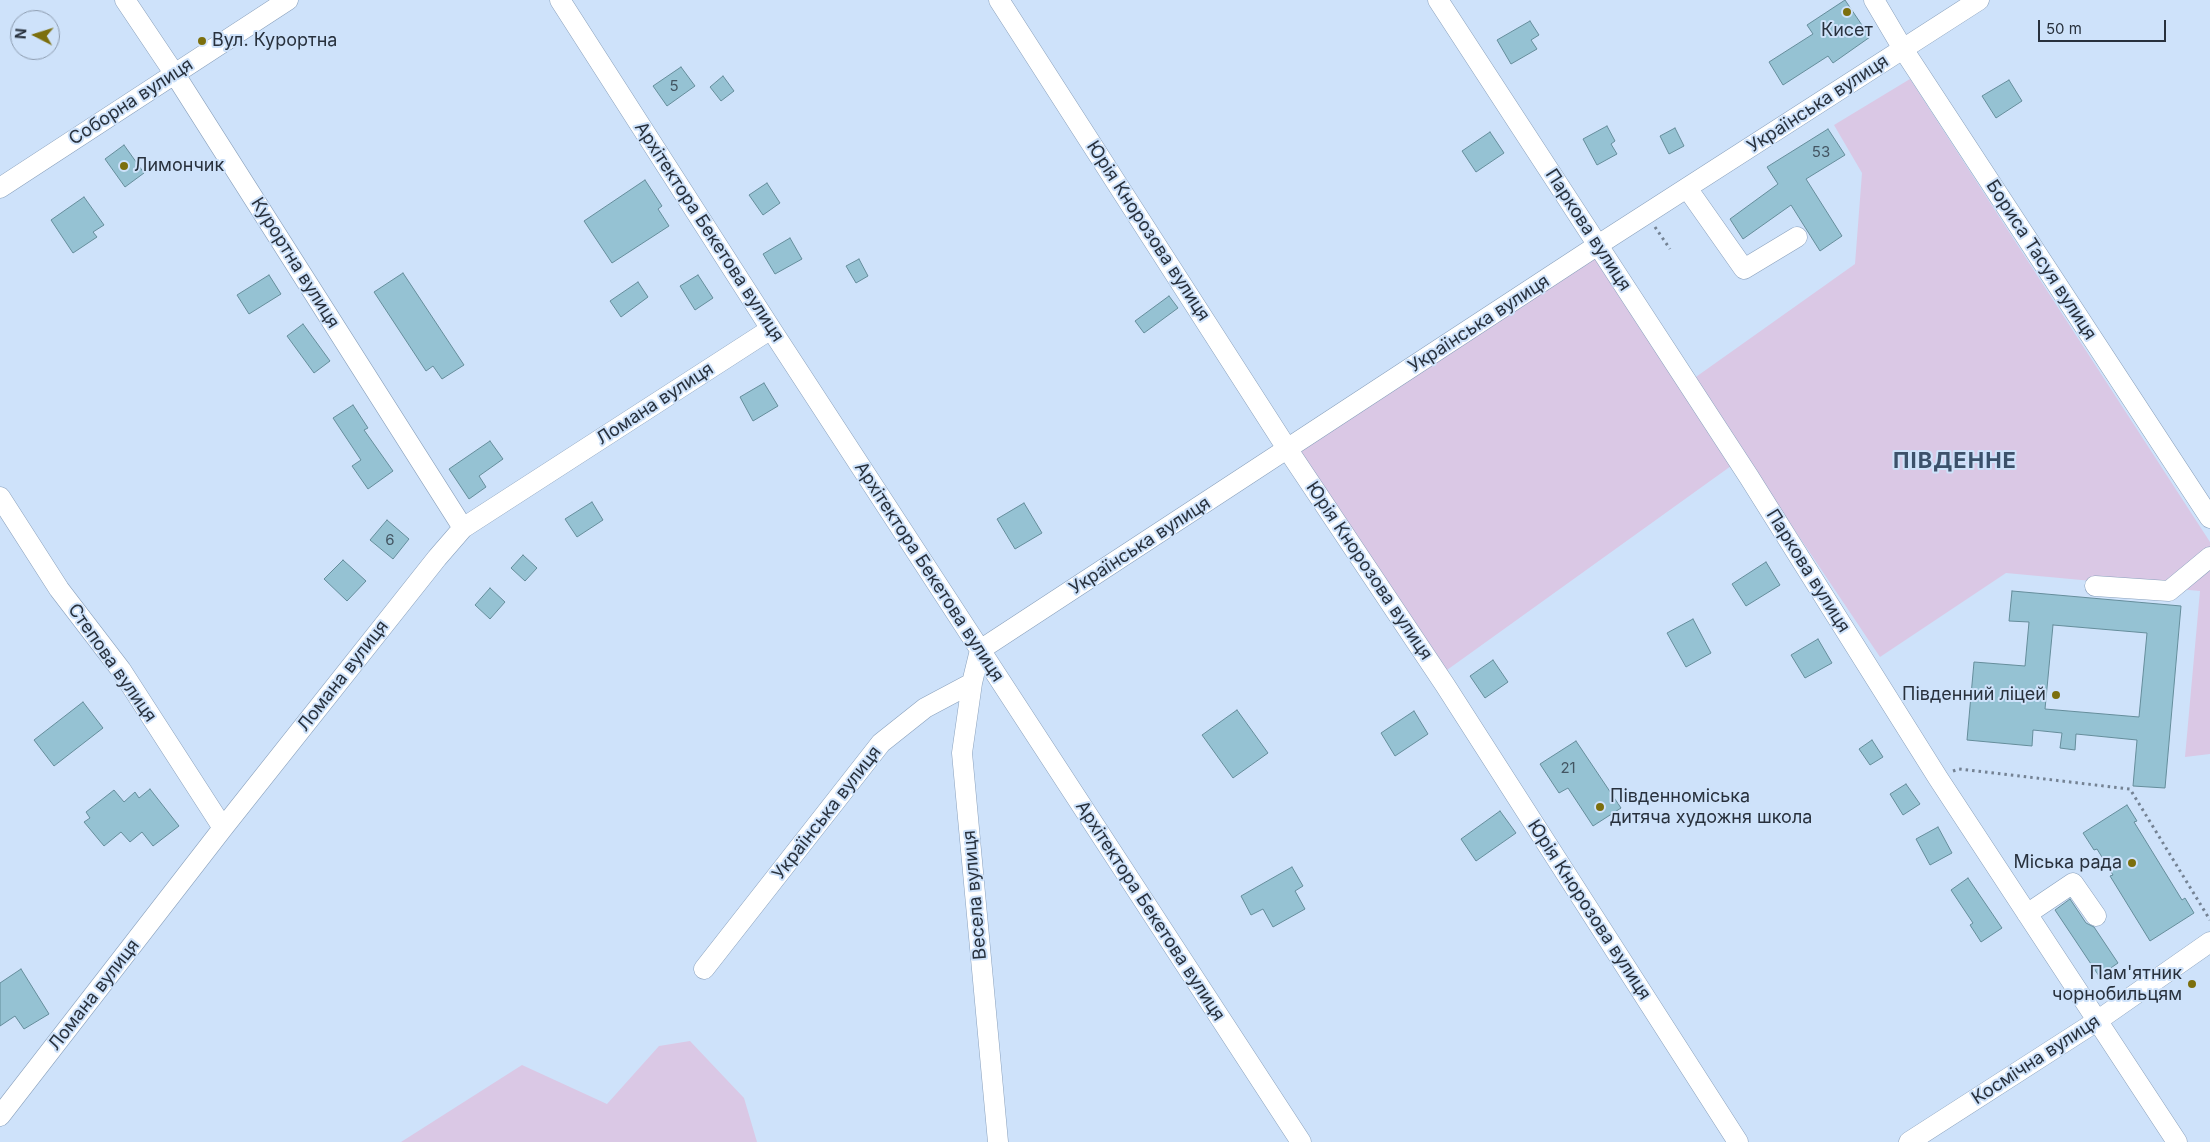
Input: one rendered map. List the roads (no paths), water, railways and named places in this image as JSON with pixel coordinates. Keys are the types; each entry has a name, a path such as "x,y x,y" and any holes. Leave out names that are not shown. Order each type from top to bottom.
{"street":[{"name":"Курортна вулиця","path":"125,0 463,528"},
{"name":"Соборна вулиця","path":"0,188 288,0"},
{"name":"Архітектора Бекетова вулиця","path":"560,0 771,329 1301,1142"},
{"name":"Юрія Кнорозова вулиця","path":"999,0 1288,450 1450,694 1738,1142"},
{"name":"Паркова вулиця","path":"1438,0 1749,477 1938,778 2176,1142"},
{"name":"Бориса Тасуя вулиця","path":"1874,0 2210,518"},
{"name":"Українська вулиця","path":"980,650 1288,450 1598,245 1979,0"},
{"path":"1687,188 1744,269 1797,237"},
{"name":"Ломана вулиця","path":"0,1116 224,828 437,558 463,528 771,329"},
{"name":"Степова вулиця","path":"0,497 58,589 120,670 224,828"},
{"path":"2095,586 2170,591 2210,557"},
{"name":"Весела вулиця","path":"980,650 972,683 962,753 998,1142"},
{"name":"Українська вулиця","path":"704,968 881,743 925,708 972,683"},
{"path":"2027,914 2073,883 2096,916"},
{"name":"Космічна вулиця","path":"1909,1142 2097,1021 2210,942"}],"place":[{"name":"Кисет","path":"1847,12"},
{"name":"Вул. Курортна","path":"202,41"},
{"name":"Лимончик","path":"124,166"},
{"name":"Південний ліцей","path":"2056,695"},
{"name":"Південноміська дитяча художня школа","path":"1600,807"},
{"name":"Міська рада","path":"2132,863"},
{"name":"Пам'ятник чорнобильцям","path":"2192,984"}],"district":[{"name":"ПІВДЕННЕ","path":"1955,461"}]}
